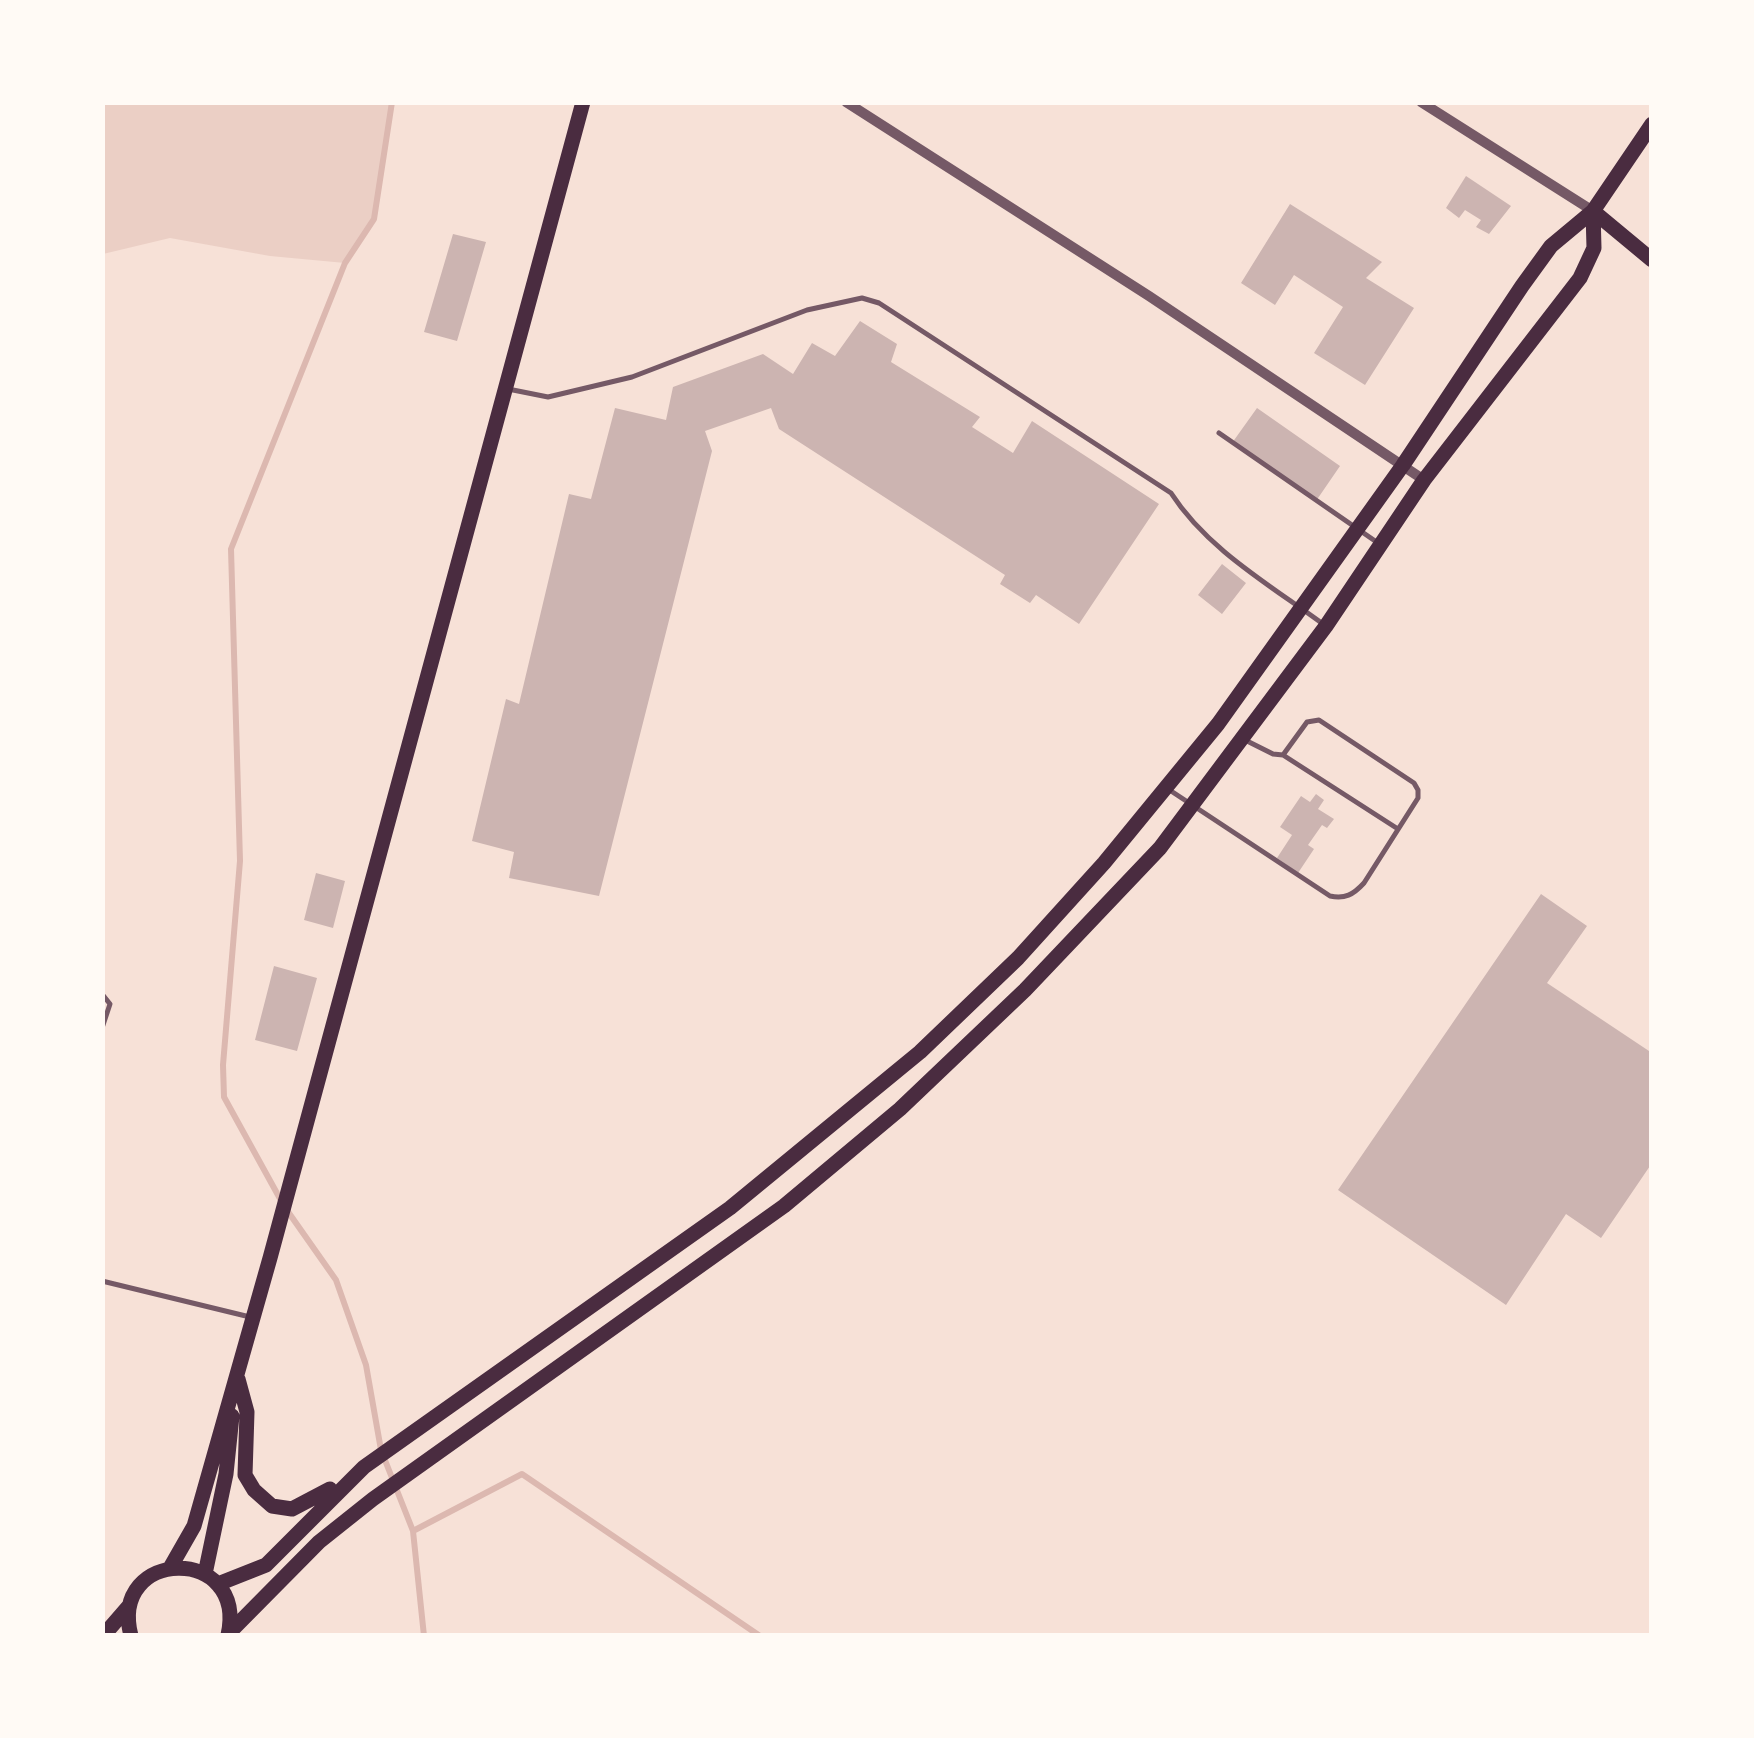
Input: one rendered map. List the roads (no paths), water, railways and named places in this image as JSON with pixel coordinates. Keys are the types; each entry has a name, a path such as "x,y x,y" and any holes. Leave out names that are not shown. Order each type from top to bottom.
{"main road":[{"path":"170,1568 194,1526 253,1318 582,102"},
{"path":"236,1375 247,1412 245,1475 254,1490 272,1506 292,1509 316,1498 730,1208 920,1052 1018,958 1218,724 1551,246 1593,211 1652,124"},
{"path":"1593,211 1652,260"},
{"path":"228,1635 319,1542 383,1492 784,1206 900,1108 1025,990 1154,856 1326,626 1424,480 1580,278 1594,248 1593,211"},
{"path":"212,1579 236,1375"},
{"path":"212,1579 266,1564 367,1464"},
{"path":"103,1636 144,1581 170,1568 182,1567 212,1579 230,1608 228,1635"},
{"path":"129,1606 131,1636"}],"street":[{"path":"846,102 1424,480"},
{"path":"1421,102 1593,211"}],"lane":[{"path":"505,388 548,396 632,377 807,310 862,298 879,304 1171,493 1185,514 1219,547 1326,626"},
{"path":"1219,433 1380,545"},
{"path":"1165,788 1330,896 1354,894 1418,798 1414,782 1319,720 1307,722 1283,755"},
{"path":"1242,738 1283,755 1398,829"},
{"path":"102,994 110,1004 102,1028"},
{"path":"102,1281 253,1318"}],"waterway":[{"path":"392,102 374,219 345,263 231,549 240,861 223,1065 224,1097 284,1206 336,1280 366,1365 381,1450 413,1531 424,1636"},
{"path":"413,1531 522,1474 760,1636"}]}
